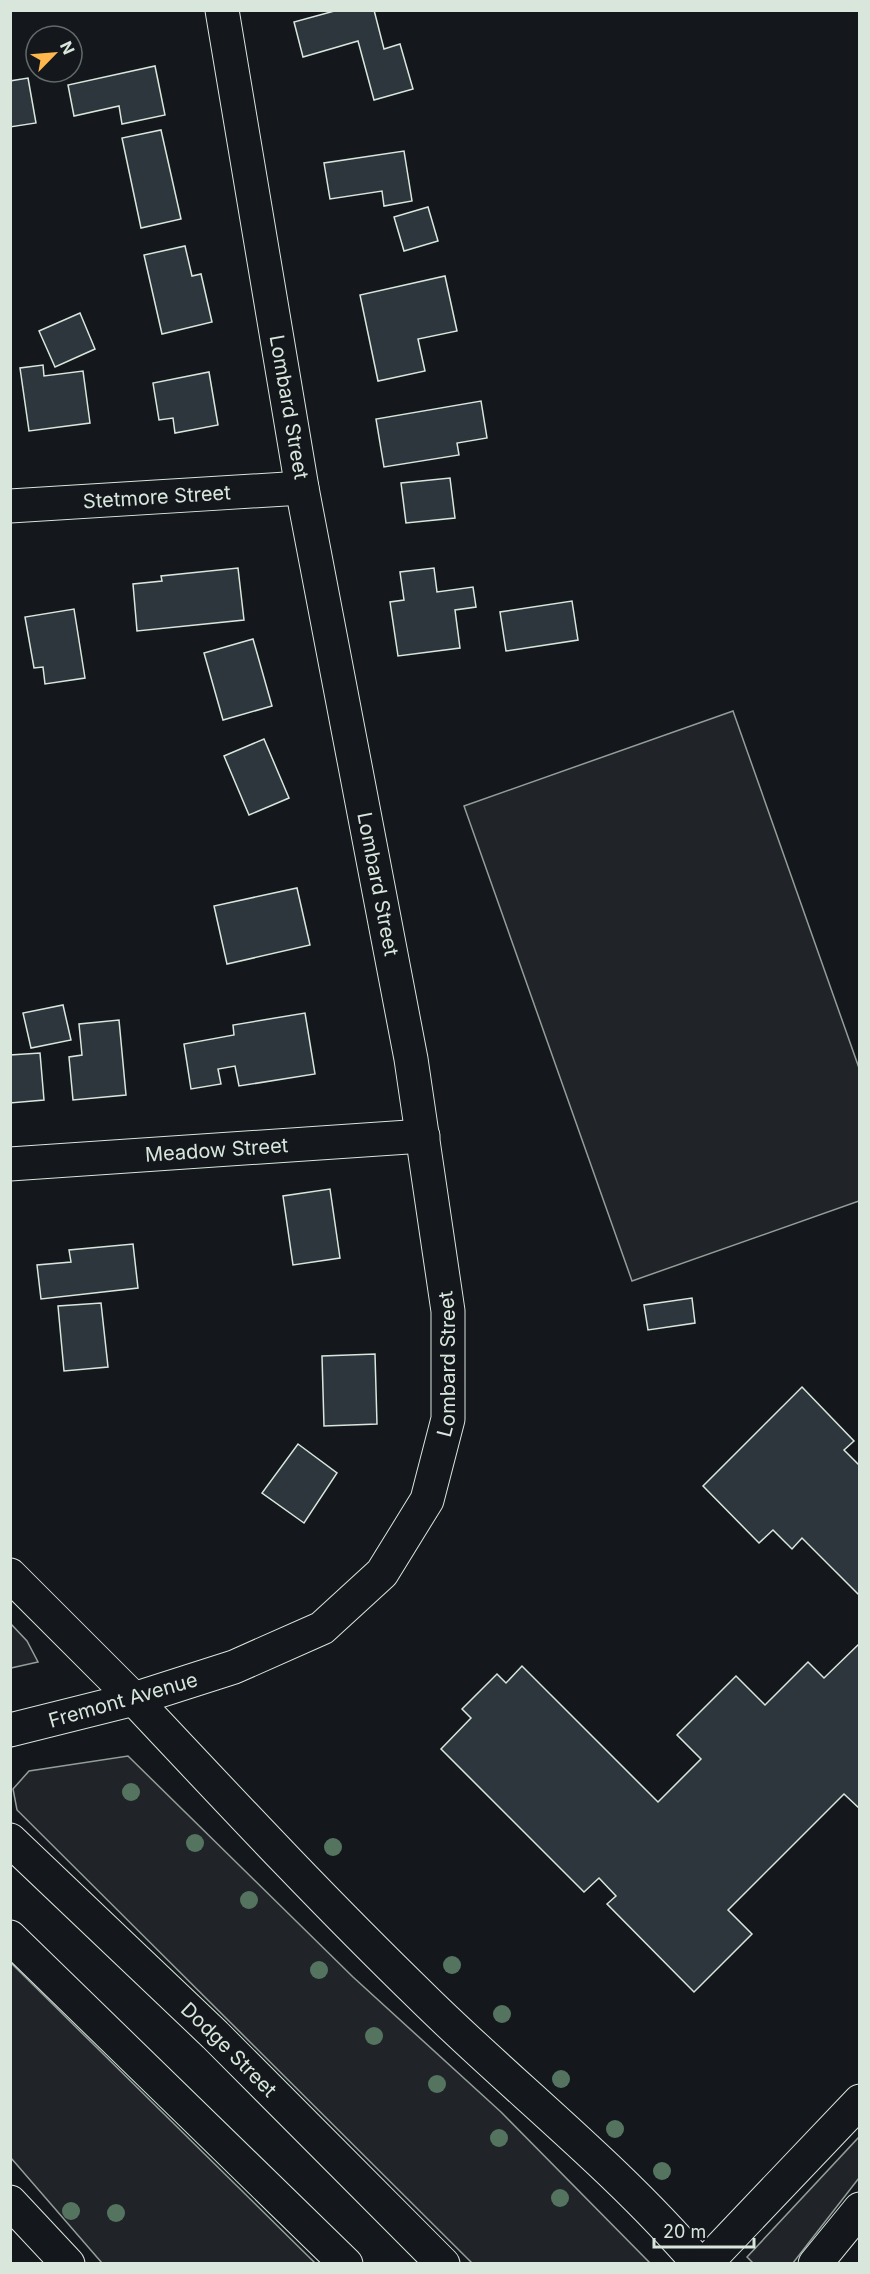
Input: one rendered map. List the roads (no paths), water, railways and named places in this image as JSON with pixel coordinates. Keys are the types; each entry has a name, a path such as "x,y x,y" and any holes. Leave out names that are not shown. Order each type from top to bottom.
{"main road":[{"name":"Lombard Street","path":"222,10 302,488 411,1059 448,1311 448,1419 427,1500 382,1573 322,1628 234,1667"},
{"name":"Stetmore Street","path":"10,506 302,488"},
{"name":"Meadow Street","path":"10,1164 423,1136"},
{"path":"10,1575 134,1699 421,1997 573,2138 678,2239 699,2264"},
{"name":"Fremont Avenue","path":"10,1730 134,1699 234,1667"},
{"name":"Dodge Street","path":"10,1840 215,2035 443,2264"},
{"path":"10,1937 346,2264"},
{"path":"705,2264 860,2101"},
{"path":"10,2202 68,2264"},
{"path":"815,2264 860,2209"}]}
